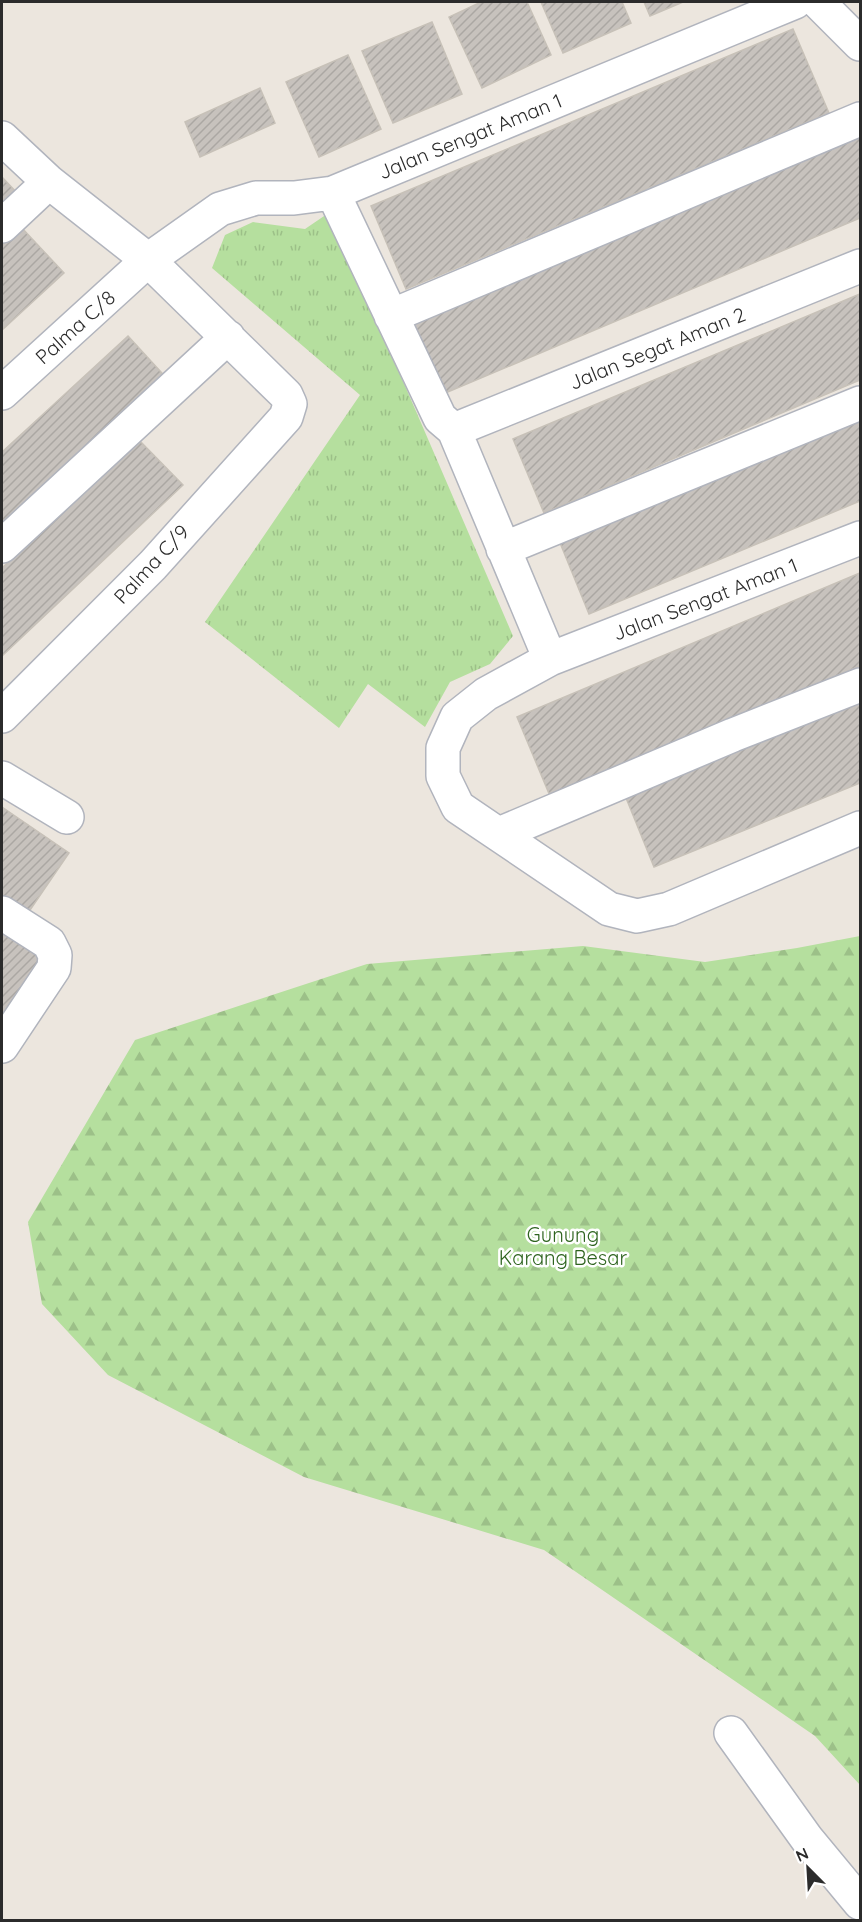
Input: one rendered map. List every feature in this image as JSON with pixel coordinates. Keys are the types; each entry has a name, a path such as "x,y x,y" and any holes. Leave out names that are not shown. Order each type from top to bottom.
{"street":[{"name":"Jalan Sengat Aman 1","path":"148,260 220,209 256,198 294,198 333,193 795,2"},
{"path":"818,2 861,44"},
{"path":"391,316 861,119"},
{"path":"2,138 49,182 148,260 228,337 2,546"},
{"path":"2,226 49,182"},
{"path":"333,193 440,418 454,430 550,659"},
{"name":"Palma C/8","path":"2,393 148,260"},
{"name":"Jalan Segat Aman 2","path":"454,430 861,266"},
{"name":"Palma C/9","path":"2,716 153,565 286,417 290,404 286,395 228,337"},
{"path":"503,549 861,403"},
{"name":"Jalan Sengat Aman 1","path":"861,538 550,659 486,694 457,717 443,748 443,776 458,807 609,909 637,916 669,909 861,828"},
{"path":"499,834 734,735 861,685"},
{"path":"2,778 67,817"},
{"path":"2,913 49,943 55,955 54,968 2,1046"},
{"path":"731,1733 807,1839 861,1903"}],"green space":[{"path":"330,212 513,636 490,664 450,682 425,727 368,684 339,728 205,622 360,395 212,268 225,235 253,222 305,229"},
{"name":"Gunung Karang Besar","path":"860,936 860,1785 815,1736 544,1550 304,1477 108,1375 42,1304 28,1222 135,1040 367,964 583,946 705,962"}],"building":[{"path":"481,2 527,2 551,55 482,88 449,17"},
{"path":"541,2 622,2 631,23 563,53"},
{"path":"644,2 683,2 650,16"},
{"path":"432,22 462,94 393,123 362,51"},
{"path":"793,29 829,113 406,289 371,206"},
{"path":"348,55 381,129 319,157 286,82"},
{"path":"260,88 275,123 200,157 185,122"},
{"path":"860,127 860,218 443,394 410,316"},
{"path":"2,177 18,194 2,210"},
{"path":"21,227 64,273 2,330 2,245"},
{"path":"860,294 860,380 544,513 513,439"},
{"path":"128,336 171,383 2,537 2,452"},
{"path":"860,413 860,501 589,614 558,538"},
{"path":"138,439 183,485 2,656 2,568"},
{"path":"860,573 860,666 550,796 517,717"},
{"path":"860,697 860,783 654,867 624,793"},
{"path":"2,807 69,853 26,916 2,900"},
{"path":"2,929 44,957 2,1022"}]}
